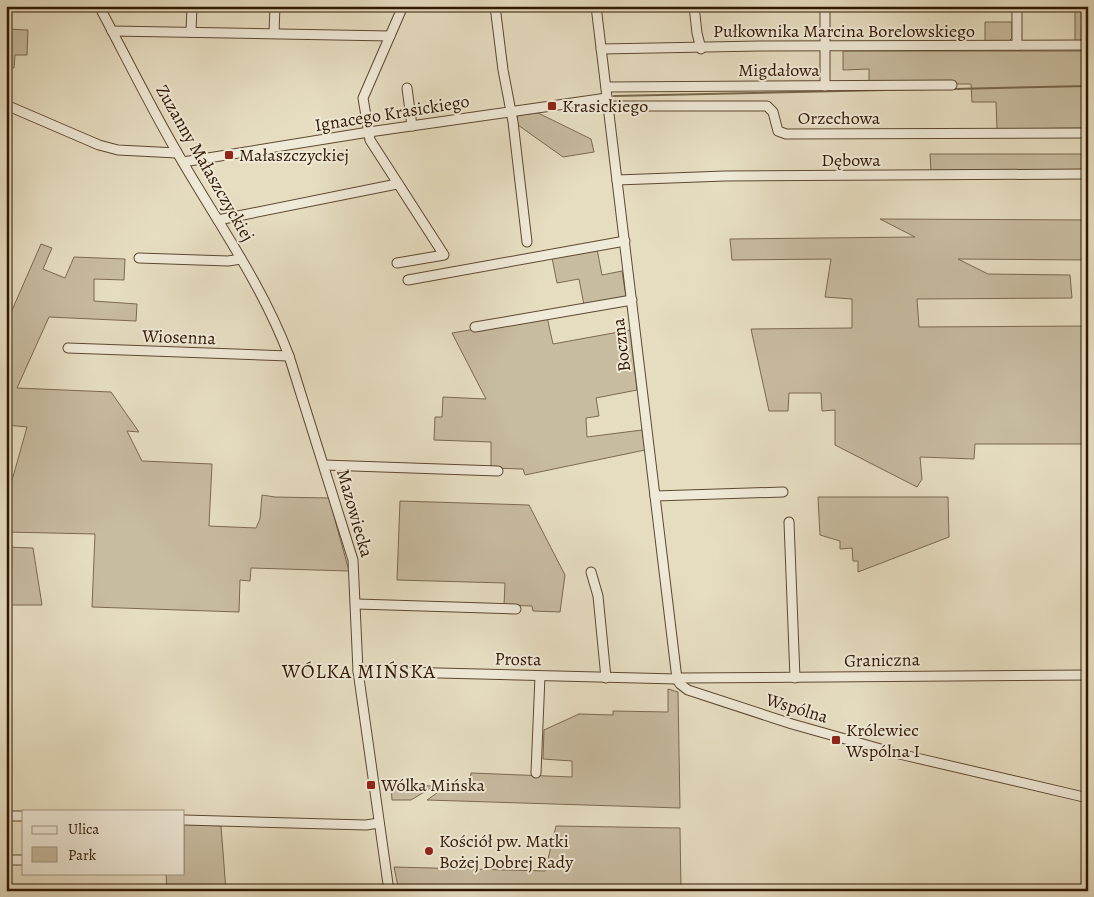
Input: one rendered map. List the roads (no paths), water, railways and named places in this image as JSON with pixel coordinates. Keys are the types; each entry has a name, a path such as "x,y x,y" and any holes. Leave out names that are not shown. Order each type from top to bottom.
{"street":[{"name":"Zuzanny Małaszczyckiej","path":"99,6 178,154 256,285 282,337"},
{"path":"191,32 192,6"},
{"path":"274,33 275,6"},
{"path":"398,262 444,255 370,140 363,98 404,6"},
{"path":"494,6 511,112 527,242"},
{"name":"Boczna","path":"596,6 677,679"},
{"path":"694,6 701,48"},
{"path":"824,86 825,6"},
{"path":"1017,6 1017,45"},
{"path":"112,31 390,36"},
{"name":"Pułkownika Marcina Borelowskiego","path":"601,49 760,46 1088,45"},
{"name":"Migdałowa","path":"606,87 952,85"},
{"path":"407,88 412,126"},
{"name":"Ignacego Krasickiego","path":"183,162 369,132 511,112 608,102"},
{"name":"Orzechowa","path":"608,102 767,106 773,112 778,131 786,134 1088,133"},
{"path":"6,105 73,135 108,148 178,154"},
{"name":"Dębowa","path":"617,180 725,176 1085,174"},
{"path":"218,220 397,184"},
{"path":"408,280 625,242"},
{"path":"139,258 228,261 241,259"},
{"path":"475,327 632,300"},
{"name":"Mazowiecka","path":"282,337 354,560 358,670 389,891"},
{"name":"Wiosenna","path":"68,348 289,356"},
{"path":"324,465 498,471"},
{"path":"655,496 783,492"},
{"path":"790,522 795,678"},
{"path":"591,572 598,596 606,678"},
{"path":"356,604 516,609"},
{"name":"Prosta","path":"358,670 677,679"},
{"name":"Graniczna","path":"677,679 1088,675"},
{"path":"536,773 540,676"},
{"name":"Wspólna","path":"677,679 688,690 792,724 895,754 1088,798"},
{"path":"6,816 22,816"},
{"path":"185,820 379,824"},
{"path":"6,860 22,860"}],"waterway":[{"path":"953,89 1088,86"},
{"path":"614,96 930,89"}],"place":[{"name":"Krasickiego","path":"552,106"},
{"name":"Małaszczyckiej","path":"229,155"},
{"name":"Królewiec Wspólna I","path":"836,740"},
{"name":"Wólka Mińska","path":"371,785"},
{"name":"Kościół pw. Matki Bożej Dobrej Rady","path":"429,851"}],"district":[{"name":"WÓLKA MIŃSKA","path":"359,671"}]}
